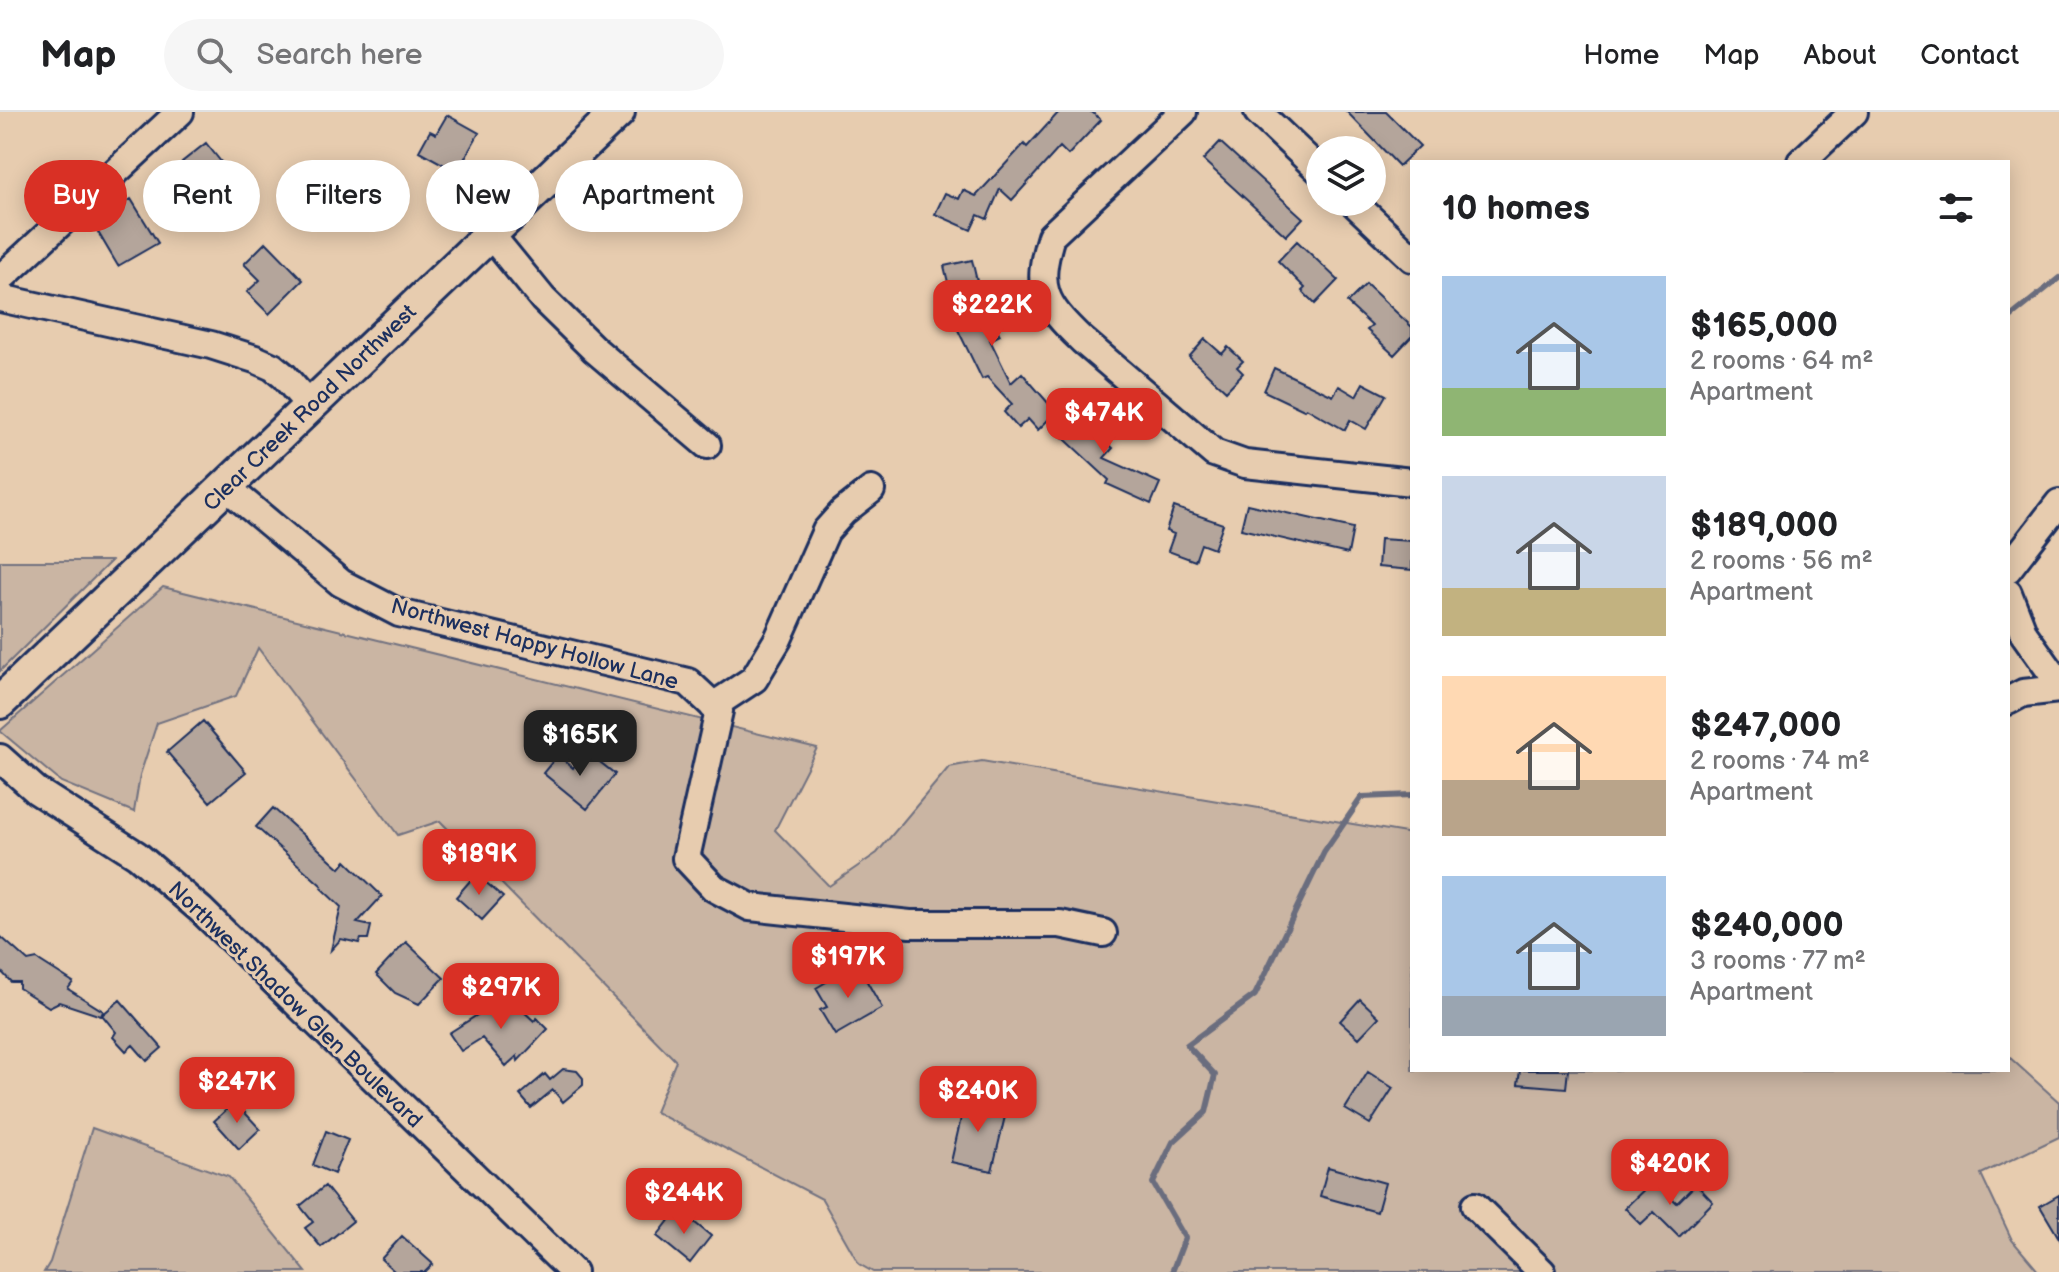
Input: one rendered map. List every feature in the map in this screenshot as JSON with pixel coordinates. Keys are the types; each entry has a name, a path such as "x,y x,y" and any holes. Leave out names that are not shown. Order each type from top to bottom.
{"main road":[{"name":"Clear Creek Road Northwest","path":"0,702 618,112"}],"street":[{"path":"0,279 180,112"},
{"path":"1183,112 1051,236 1042,263 1046,300 1082,340 1214,453 1245,464 1410,482"},
{"path":"1258,112 1306,158"},
{"path":"1803,160 1854,112"},
{"path":"1368,216 1410,256"},
{"path":"490,234 543,299 594,349 707,445"},
{"path":"0,298 211,345 255,359 284,376 310,406"},
{"name":"Northwest Happy Hollow Lane","path":"225,486 341,583 399,613 688,682 713,706"},
{"path":"871,490 843,512 826,531 778,639 754,679 713,706 719,711 686,858 714,888 750,907 910,924 1060,924 1103,933"},
{"path":"2010,566 2059,503"},
{"path":"2010,598 2024,634 2059,686 2023,693 2010,700"},
{"name":"Northwest Shadow Glen Boulevard","path":"0,758 37,791 137,855 201,910 573,1272"},
{"path":"1475,1206 1542,1272"}],"shaded area":[{"path":"0,561 111,561 0,671"},
{"path":"163,587 817,748 775,830 829,886 877,853 949,767 982,761 1410,834 1410,1072 2010,1072 2010,1058 2059,1102 2059,1137 1981,1174 2012,1240 2039,1272 873,1272 859,1264 822,1199 655,1112 676,1061 440,821 398,835 258,648 236,696 157,723 140,775 134,812 61,782 0,731"},
{"path":"92,1128 229,1177 306,1272 44,1272 50,1262"}],"building":[{"path":"1059,112 1092,112 1101,120 1068,155 1060,147 1012,200 1000,189 987,219 978,215 971,230 935,214 945,193 959,199 963,190 976,196 1024,144 1027,147"},
{"path":"1347,112 1386,112 1420,146 1399,166 1386,152 1386,136 1370,136"},
{"path":"447,115 479,133 464,160 435,160 419,151 430,131 436,134"},
{"path":"1220,142 1303,218 1286,236 1203,160"},
{"path":"206,143 220,160 185,160"},
{"path":"131,199 143,219 143,232 151,232 158,243 118,266 98,232 127,232 127,201"},
{"path":"1297,241 1338,280 1315,304 1302,291 1305,288 1278,261"},
{"path":"266,242 303,280 269,314 247,292 260,280 244,264"},
{"path":"972,260 985,315 989,313 1000,335 990,340 1011,383 1022,373 1056,412 1038,430 1028,419 1018,428 1004,412 1012,404 987,377 982,379 957,328 944,266"},
{"path":"1366,284 1410,325 1410,338 1394,355 1367,330 1372,326 1347,303"},
{"path":"1205,339 1222,354 1228,347 1243,361 1237,367 1243,373 1226,391 1189,357"},
{"path":"1274,368 1333,396 1339,386 1356,396 1363,383 1386,395 1366,429 1350,420 1345,430 1306,408 1304,410 1264,391"},
{"path":"1078,404 1093,418 1087,424 1113,448 1104,458 1160,483 1151,504 1107,484 1109,480 1055,430"},
{"path":"1247,504 1353,528 1348,554 1241,529"},
{"path":"1174,507 1223,524 1214,549 1201,544 1195,561 1168,551 1174,534 1166,531"},
{"path":"1380,539 1410,541 1410,570 1378,567"},
{"path":"203,721 246,772 210,802 167,752"},
{"path":"586,751 615,774 587,809 543,773 558,755 573,768"},
{"path":"273,808 340,868 346,861 382,896 357,923 371,926 368,939 361,939 359,943 341,939 331,950 341,907 256,827"},
{"path":"476,874 503,897 482,920 456,897"},
{"path":"0,936 28,961 37,959 73,982 68,989 103,1011 101,1016 59,1002 49,1007 19,988 19,982 11,982 0,970"},
{"path":"406,942 444,978 419,1004 395,993 376,974"},
{"path":"857,964 882,1008 835,1035 820,1010 827,1007 816,988"},
{"path":"507,996 534,1021 537,1018 548,1029 518,1061 517,1056 506,1066 482,1038 461,1051 449,1033"},
{"path":"1360,999 1379,1017 1359,1038 1340,1021"},
{"path":"120,1000 162,1048 147,1061 133,1045 126,1051 113,1037 116,1032 102,1015"},
{"path":"563,1069 577,1071 583,1078 583,1085 563,1102 553,1090 531,1108 520,1095 545,1074 550,1080"},
{"path":"1368,1072 1393,1088 1370,1124 1345,1109"},
{"path":"1520,1072 1568,1072 1566,1088 1518,1084"},
{"path":"959,1097 1007,1108 992,1171 951,1162 961,1118 955,1117"},
{"path":"235,1102 260,1129 239,1149 214,1121"},
{"path":"326,1131 348,1140 334,1174 313,1165"},
{"path":"1328,1167 1385,1183 1377,1212 1320,1196"},
{"path":"1654,1180 1677,1203 1696,1184 1713,1202 1679,1237 1654,1212 1641,1224 1625,1208"},
{"path":"325,1186 353,1221 321,1247 305,1228 313,1222 300,1206"},
{"path":"2059,1195 2059,1238 2040,1206"},
{"path":"678,1209 711,1236 690,1263 657,1236"},
{"path":"402,1236 433,1264 425,1272 395,1272 381,1259"}],"waterway":[{"path":"2010,317 2059,278"},
{"path":"1172,1272 1185,1238 1153,1183 1173,1142 1206,1112 1215,1075 1187,1045 1255,995 1324,852 1362,797 1410,795"}]}
